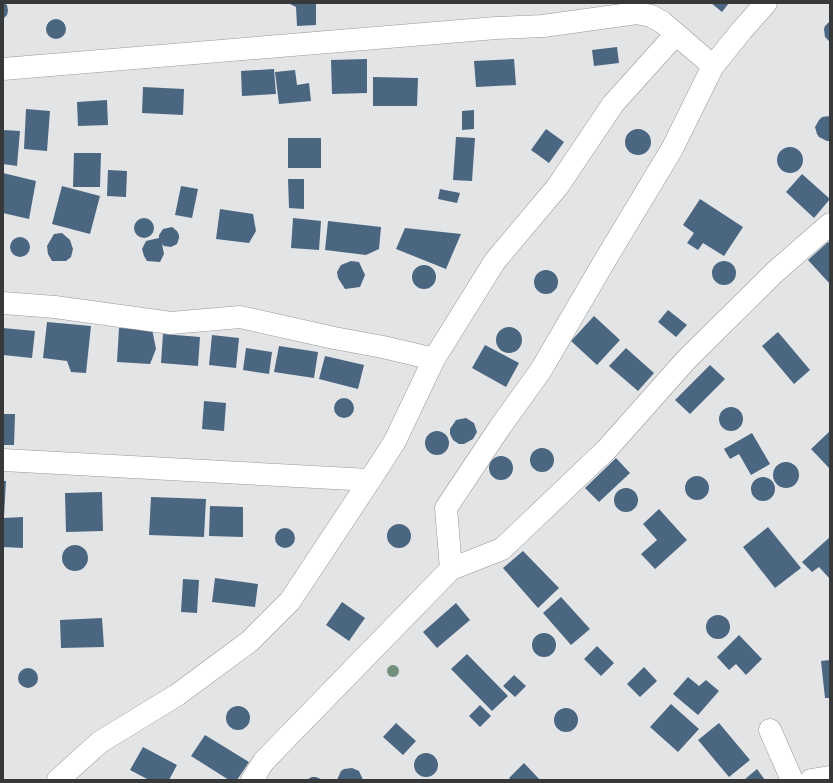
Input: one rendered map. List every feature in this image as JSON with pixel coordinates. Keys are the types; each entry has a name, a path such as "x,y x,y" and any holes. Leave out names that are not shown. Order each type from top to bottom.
{"street":[{"path":"451,569 446,508 500,427 542,370 604,262 672,149 713,66 766,3"},
{"path":"3,69 496,28 543,26 637,14 651,16 662,22 713,66"},
{"path":"58,780 100,742 177,695 250,641 290,601 395,441 434,359 495,261 558,186 613,104 676,34"},
{"path":"252,780 264,761 451,569 502,549 606,450 686,360 774,272 830,224"},
{"path":"3,303 54,306 171,323 240,317 434,359"},
{"path":"3,460 370,480"},
{"path":"770,730 792,780"},
{"path":"811,780 830,777"}],"building":[{"path":"3,3 7,5 8,11 7,15 3,19"},
{"path":"288,3 316,3 316,25 297,26 296,7"},
{"path":"711,3 729,3 722,12"},
{"path":"56,19 63,22 66,29 63,36 56,39 49,36 46,29 49,22"},
{"path":"830,21 830,42 825,37 824,29"},
{"path":"617,47 619,63 594,66 592,50"},
{"path":"367,59 367,93 332,94 331,60"},
{"path":"514,59 516,85 476,87 474,61"},
{"path":"274,69 276,94 242,96 241,71"},
{"path":"295,70 297,85 309,83 311,101 279,104 275,72"},
{"path":"373,77 418,78 417,106 373,106"},
{"path":"143,87 184,89 183,115 142,113"},
{"path":"107,100 108,125 78,126 77,102"},
{"path":"26,109 50,111 47,151 24,149"},
{"path":"474,110 474,129 462,130 462,111"},
{"path":"830,116 830,141 827,141 819,137 815,127 822,117"},
{"path":"546,129 564,142 549,163 531,150"},
{"path":"638,129 647,133 651,142 647,151 638,155 629,151 625,142 629,133"},
{"path":"3,130 20,131 17,166 3,164"},
{"path":"456,137 475,138 472,181 453,180"},
{"path":"288,138 321,138 321,168 288,168"},
{"path":"790,147 799,151 803,160 799,169 790,173 781,169 777,160 781,151"},
{"path":"74,153 101,153 100,187 73,187"},
{"path":"108,170 127,171 126,197 107,196"},
{"path":"3,173 36,181 29,219 3,213"},
{"path":"802,174 830,199 814,218 786,192"},
{"path":"288,179 304,179 304,209 289,208"},
{"path":"62,186 100,196 90,234 52,224"},
{"path":"181,186 198,189 192,218 175,215"},
{"path":"440,189 460,193 457,203 438,199"},
{"path":"700,199 743,227 724,256 703,243 698,250 687,243 694,233 683,225"},
{"path":"220,209 253,214 256,231 249,243 216,239"},
{"path":"144,218 151,221 154,228 151,235 144,238 137,235 134,228 137,221"},
{"path":"293,218 321,221 319,250 291,248"},
{"path":"328,221 381,227 379,249 366,255 325,250"},
{"path":"172,227 179,235 177,244 171,247 164,246 162,244 164,254 160,262 147,261 142,249 146,241 159,238 159,235 163,229"},
{"path":"405,228 461,234 446,269 396,249"},
{"path":"62,233 70,240 73,249 71,257 66,261 52,261 48,254 47,246 54,234"},
{"path":"20,237 27,240 30,247 27,254 20,257 13,254 10,247 13,240"},
{"path":"828,242 830,244 830,284 808,260"},
{"path":"351,261 359,262 365,275 360,287 345,289 338,278 337,272 341,265"},
{"path":"719,261 729,261 736,268 736,278 729,285 719,285 712,278 712,268"},
{"path":"424,265 433,268 436,277 433,286 424,289 415,286 412,277 415,268"},
{"path":"546,270 555,273 558,282 555,291 546,294 537,291 534,282 537,273"},
{"path":"668,310 687,325 676,337 658,322"},
{"path":"594,316 620,340 597,365 571,341"},
{"path":"47,322 91,326 86,373 71,372 67,361 43,358"},
{"path":"509,327 518,331 522,340 518,349 509,353 500,349 496,340 500,331"},
{"path":"3,328 35,331 32,358 3,355"},
{"path":"119,328 152,329 156,349 150,364 117,362"},
{"path":"778,332 810,370 794,384 762,346"},
{"path":"163,334 200,337 198,366 161,363"},
{"path":"212,335 239,338 236,368 209,365"},
{"path":"485,345 519,363 506,387 472,368"},
{"path":"279,346 318,352 314,378 274,372"},
{"path":"246,348 272,352 269,374 243,370"},
{"path":"626,348 654,373 638,391 609,366"},
{"path":"325,356 364,365 358,389 319,379"},
{"path":"710,365 725,379 690,414 675,400"},
{"path":"344,398 351,401 354,408 351,415 344,418 337,415 334,408 337,401"},
{"path":"204,401 226,403 224,431 202,429"},
{"path":"726,407 736,407 743,414 743,424 736,431 726,431 719,424 719,414"},
{"path":"3,414 15,414 14,445 3,445"},
{"path":"466,418 474,423 477,432 473,439 464,444 459,444 453,440 450,434 450,429 456,420"},
{"path":"432,431 442,431 449,438 449,448 442,455 432,455 425,448 425,438"},
{"path":"830,431 830,469 811,449"},
{"path":"752,433 770,464 751,475 739,454 730,459 724,449"},
{"path":"537,448 547,448 554,455 554,465 547,472 537,472 530,465 530,455"},
{"path":"501,456 510,459 513,468 510,477 501,480 492,477 489,468 492,459"},
{"path":"616,458 630,473 599,502 585,488"},
{"path":"786,462 795,466 799,475 795,484 786,488 777,484 773,475 777,466"},
{"path":"697,476 706,479 709,488 706,497 697,500 688,497 685,488 688,479"},
{"path":"763,477 772,480 775,489 772,498 763,501 754,498 751,489 754,480"},
{"path":"3,481 6,481 4,517 3,517"},
{"path":"621,488 631,488 638,495 638,505 631,512 621,512 614,505 614,495"},
{"path":"102,492 103,531 66,532 65,493"},
{"path":"151,497 206,499 204,537 149,535"},
{"path":"210,506 243,507 243,537 209,536"},
{"path":"659,509 687,540 655,569 641,554 657,540 643,524"},
{"path":"23,517 23,548 3,547 3,518"},
{"path":"394,524 404,524 411,531 411,541 404,548 394,548 387,541 387,531"},
{"path":"768,527 801,568 775,588 743,547"},
{"path":"285,528 292,531 295,538 292,545 285,548 278,545 275,538 278,531"},
{"path":"830,537 830,579 819,567 812,572 802,562"},
{"path":"75,545 84,549 88,558 84,567 75,571 66,567 62,558 66,549"},
{"path":"523,551 559,588 538,608 503,568"},
{"path":"215,578 258,584 255,607 212,602"},
{"path":"183,579 199,580 197,613 181,612"},
{"path":"561,597 590,629 571,645 543,613"},
{"path":"342,602 365,618 349,641 326,625"},
{"path":"456,603 470,620 437,648 423,632"},
{"path":"713,615 723,615 730,622 730,632 723,639 713,639 706,632 706,622"},
{"path":"102,618 104,647 61,648 60,620"},
{"path":"539,633 549,633 556,640 556,650 549,657 539,657 532,650 532,640"},
{"path":"739,635 762,659 746,675 736,664 729,670 717,657"},
{"path":"597,646 614,663 601,676 584,659"},
{"path":"467,654 508,696 492,711 451,669"},
{"path":"830,660 830,698 825,698 821,661"},
{"path":"644,667 657,681 640,697 627,684"},
{"path":"28,668 35,671 38,678 35,685 28,688 21,685 18,678 21,671"},
{"path":"514,675 526,686 515,697 503,686"},
{"path":"688,677 699,686 706,680 719,691 698,715 673,694"},
{"path":"671,704 699,729 678,752 650,727"},
{"path":"480,705 491,716 480,727 469,716"},
{"path":"233,706 243,706 250,713 250,723 243,730 233,730 226,723 226,713"},
{"path":"561,708 571,708 578,715 578,725 571,732 561,732 554,725 554,715"},
{"path":"396,723 416,741 403,755 383,737"},
{"path":"719,723 750,760 729,777 698,740"},
{"path":"205,735 249,762 237,780 229,780 191,756"},
{"path":"143,747 177,765 169,780 149,780 130,770"},
{"path":"421,753 431,753 438,760 438,770 431,777 421,777 414,770 414,760"},
{"path":"524,763 540,780 511,780 509,778"},
{"path":"352,768 359,771 363,780 337,780 341,771"},
{"path":"757,769 765,780 744,780"},
{"path":"316,777 323,780 306,780"}]}
